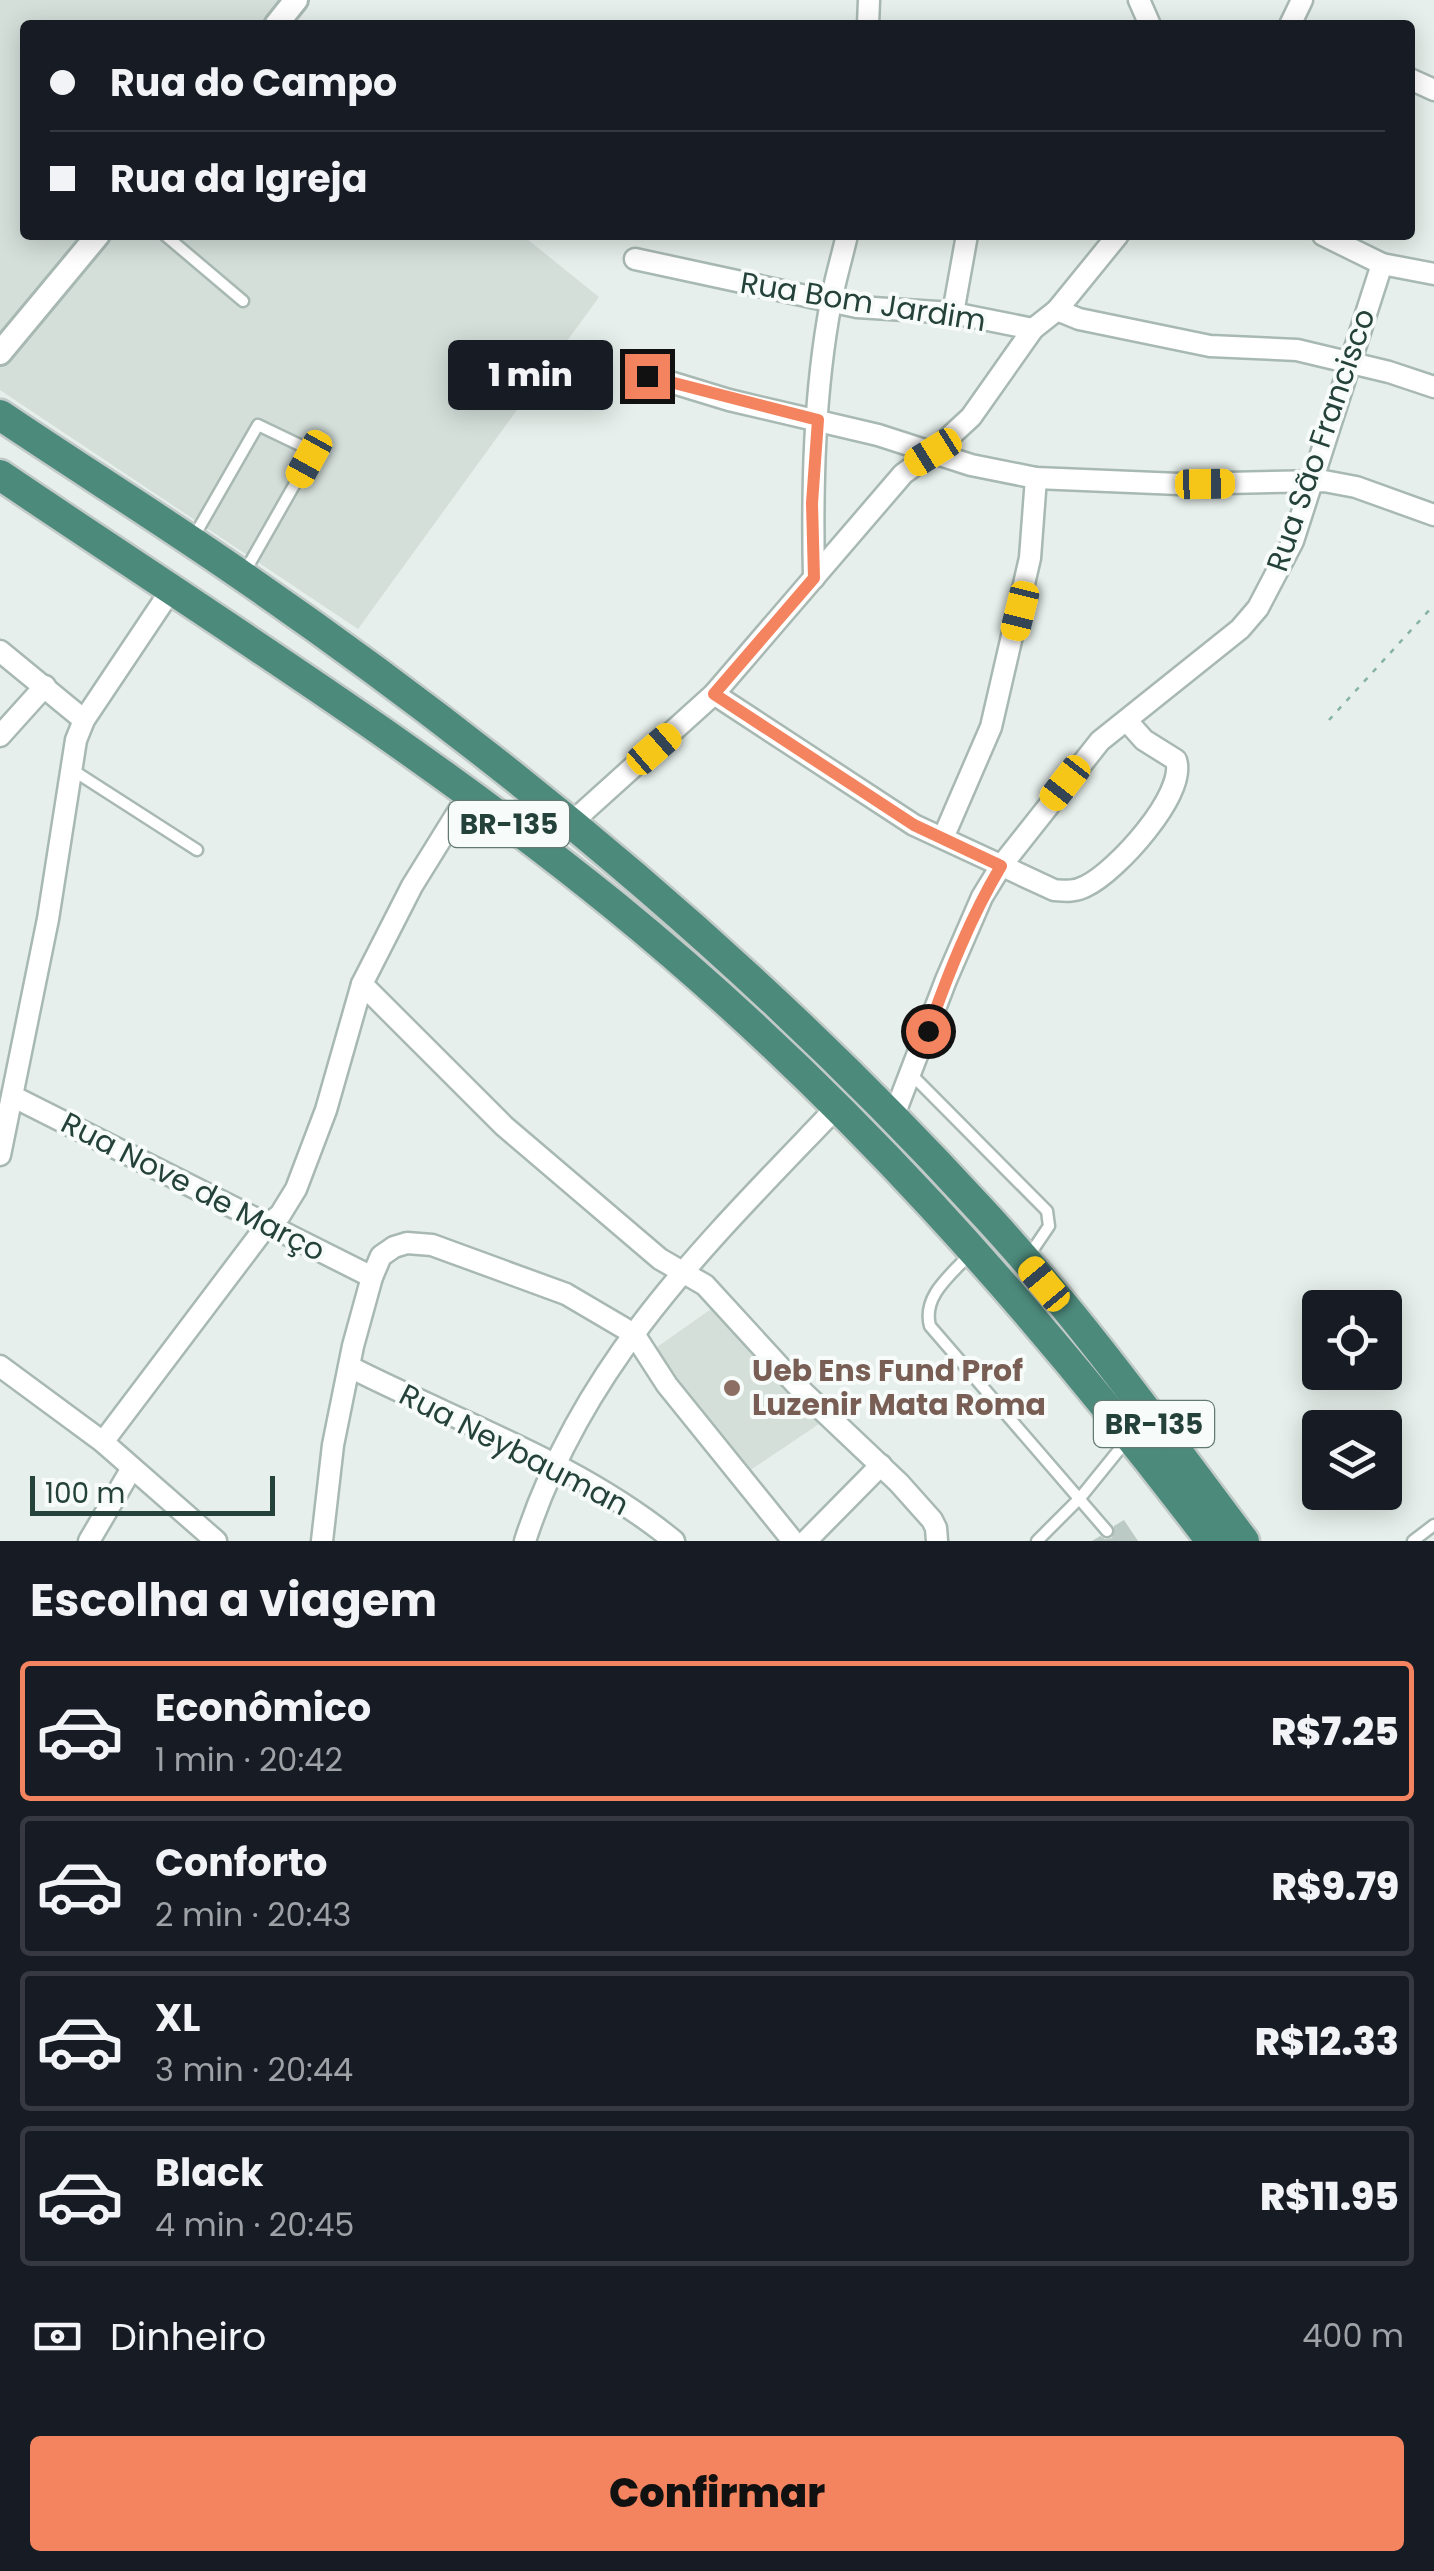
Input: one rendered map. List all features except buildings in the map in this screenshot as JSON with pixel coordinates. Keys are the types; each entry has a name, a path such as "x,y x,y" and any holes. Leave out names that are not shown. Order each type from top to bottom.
{"highway":[{"name":"BR-135","path":"0,416 243,576 570,824 803,1030 982,1211 1244,1541"},
{"name":"BR-135","path":"0,476 469,794 601,894 704,980 837,1107 1040,1324 1211,1541"}],"street":[{"path":"280,20 296,0"},
{"path":"0,353 94,240"},
{"path":"814,578 812,503 818,420 831,301 846,240"},
{"path":"954,313 967,240"},
{"path":"570,824 714,694 903,474 971,417 1033,329 1057,310 1114,240"},
{"path":"1333,240 1382,264 1434,274"},
{"name":"Rua Bom Jardim","path":"635,259 831,301 888,310 954,313 1033,329"},
{"name":"Rua São Francisco","path":"893,1118 946,980 982,897 1001,866 1100,742 1240,629 1258,608 1293,541 1382,264"},
{"path":"1057,310 1210,346 1297,350 1434,387"},
{"path":"647,376 878,434 970,465 1036,478 1179,484 1311,480 1356,486 1434,515"},
{"path":"942,838 991,727 1025,586 1036,512 1036,478"},
{"path":"0,1154 48,919 70,769 84,720 171,590"},
{"path":"0,651 84,720"},
{"path":"0,736 45,686"},
{"path":"714,694 898,816 1045,888 1075,891 1099,879 1128,854 1169,794 1179,768 1176,760 1144,740 1127,721"},
{"path":"104,1442 296,1190 326,1110 362,984 412,886 469,794"},
{"path":"362,984 504,1126 660,1259 705,1285 804,1392 932,1520 937,1541"},
{"name":"Rua Nove de Março","path":"14,1097 372,1278"},
{"path":"525,1541 553,1464 588,1400 634,1334 682,1270 837,1107"},
{"path":"322,1541 333,1445 372,1278 381,1256 394,1246 407,1243 432,1245 566,1294 634,1334 667,1385 793,1541"},
{"path":"0,1366 104,1442 216,1541"},
{"name":"Rua Neybauman","path":"350,1367 553,1464 619,1501 674,1541"},
{"path":"806,1541 881,1465"},
{"path":"89,1541 132,1468"}],"lane":[{"path":"171,240 242,301"},
{"path":"191,542 258,425 306,448 309,459 243,576"},
{"path":"70,769 197,850"},
{"path":"911,1074 1047,1211 1049,1226 1025,1262"},
{"path":"973,1250 930,1300 926,1313 930,1326 1107,1531"},
{"path":"1037,1541 1080,1498 1130,1435"},
{"path":"1412,1541 1434,1525"}],"path":[{"path":"1330,720 1434,605"}],"shaded area":[{"path":"0,0 305,0 289,20 20,20 20,240 528,240 599,297 358,629 0,390"},
{"name":"Ueb Ens Fund Prof Luzenir Mata Roma","path":"714,1307 819,1424 746,1473 650,1352"}],"place":[{"name":"Ueb Ens Fund Prof Luzenir Mata Roma","path":"732,1388"}],"route":[{"path":"647,376 818,420 812,503 814,578 714,694 914,825 1001,866 982,897 928,1031"}]}
